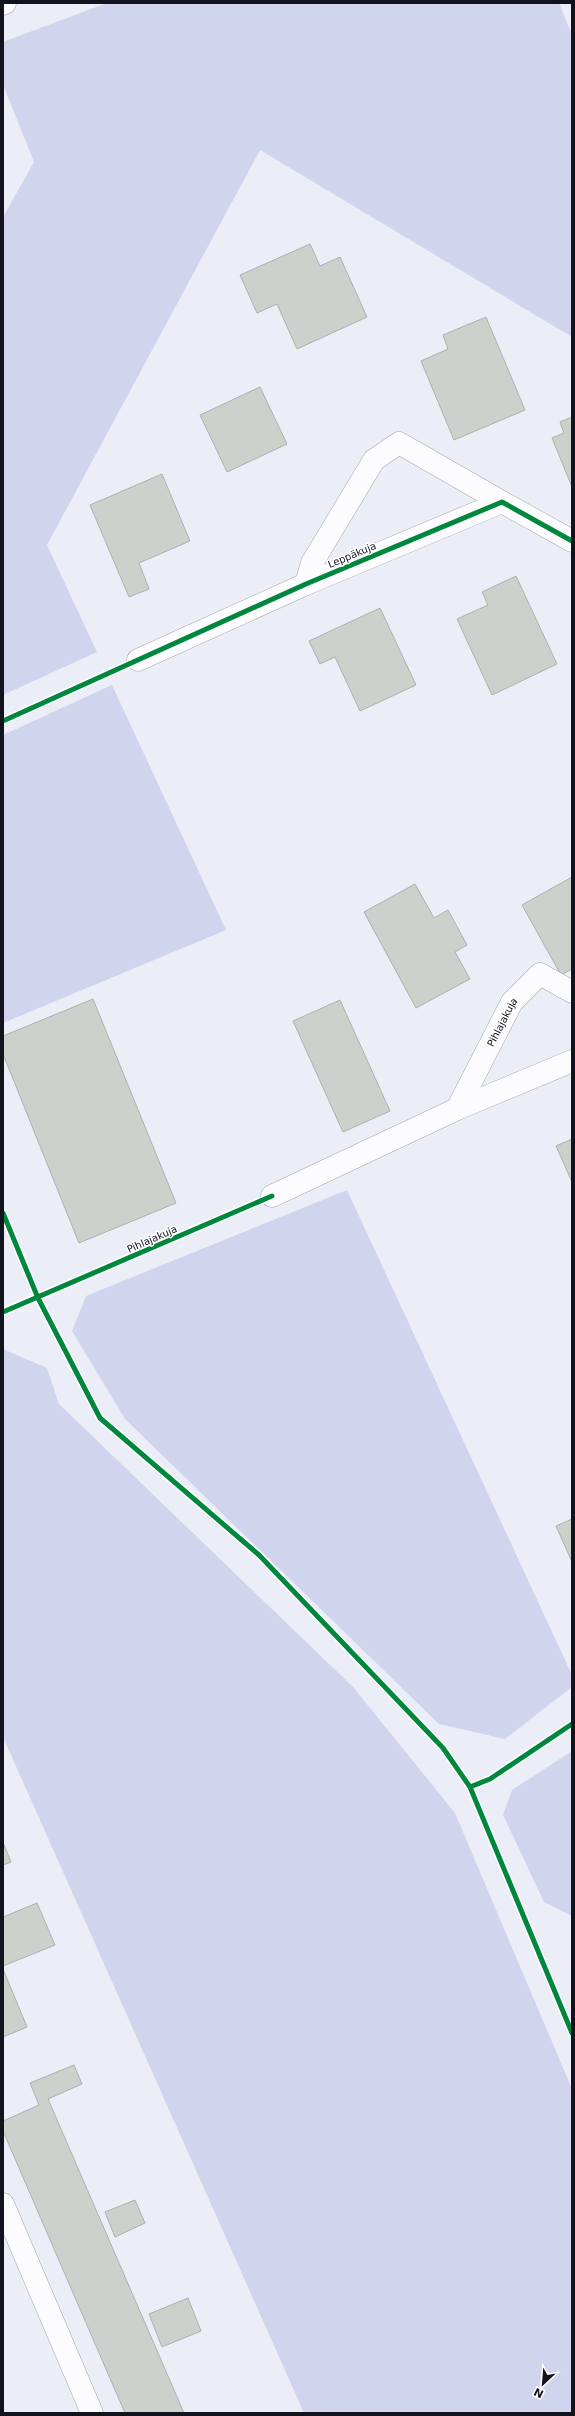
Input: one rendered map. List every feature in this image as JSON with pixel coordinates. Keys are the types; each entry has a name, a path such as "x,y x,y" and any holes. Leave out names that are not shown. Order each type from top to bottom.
{"street":[{"name":"Leppäkuja","path":"306,584 312,563 374,460 399,444 572,541"},
{"name":"Leppäkuja","path":"138,660 306,584 502,502"},
{"name":"Pihlajakuja","path":"457,1109 512,1002 540,974 572,992"},
{"path":"272,1196 457,1109 572,1061"},
{"path":"3,2204 92,2413"}],"shaded area":[{"path":"107,3 559,3 572,35 572,337 260,150 47,545 97,652 3,695 3,217 34,162 3,85 3,42"},
{"path":"112,685 226,930 3,1023 3,735"},
{"path":"347,1190 572,1675 572,1687 505,1739 439,1724 125,1419 72,1331 86,1296"},
{"path":"3,1349 47,1368 59,1404 353,1687 455,1813 572,2089 572,2413 304,2413 3,1737"},
{"path":"572,1751 572,1916 544,1902 503,1815 512,1790"}],"building":[{"path":"310,244 320,266 340,257 367,317 297,349 277,304 257,313 240,275"},
{"path":"486,317 525,410 454,440 421,361 448,349 443,335"},
{"path":"260,387 287,444 227,472 200,415"},
{"path":"572,417 572,487 552,438 564,433 560,422"},
{"path":"162,474 190,541 139,563 149,589 129,597 90,505"},
{"path":"516,576 557,664 492,695 457,619 488,605 482,592"},
{"path":"380,608 416,685 360,711 335,657 320,664 309,641"},
{"path":"572,877 572,969 561,975 522,905"},
{"path":"415,884 434,918 448,910 467,945 455,952 470,979 416,1008 364,912"},
{"path":"93,999 176,1203 79,1243 3,1054 3,1036"},
{"path":"340,1000 390,1111 343,1132 293,1021"},
{"path":"572,1139 572,1182 556,1146"},
{"path":"572,1519 572,1562 556,1526"},
{"path":"3,1842 11,1862 3,1865"},
{"path":"37,1903 55,1945 3,1966 3,1917"},
{"path":"3,1969 27,2027 3,2037"},
{"path":"74,2065 82,2084 48,2099 184,2413 125,2413 3,2131 3,2121 39,2105 30,2083"},
{"path":"135,2200 145,2223 115,2237 105,2212"},
{"path":"188,2298 201,2331 162,2347 149,2314"}],"cycle path":[{"path":"3,721 306,584 502,502 572,541"},
{"path":"3,1312 272,1196"},
{"path":"3,1213 38,1298 100,1418 259,1555 443,1748 470,1787 572,2033"},
{"path":"470,1787 490,1779 572,1724"}]}
